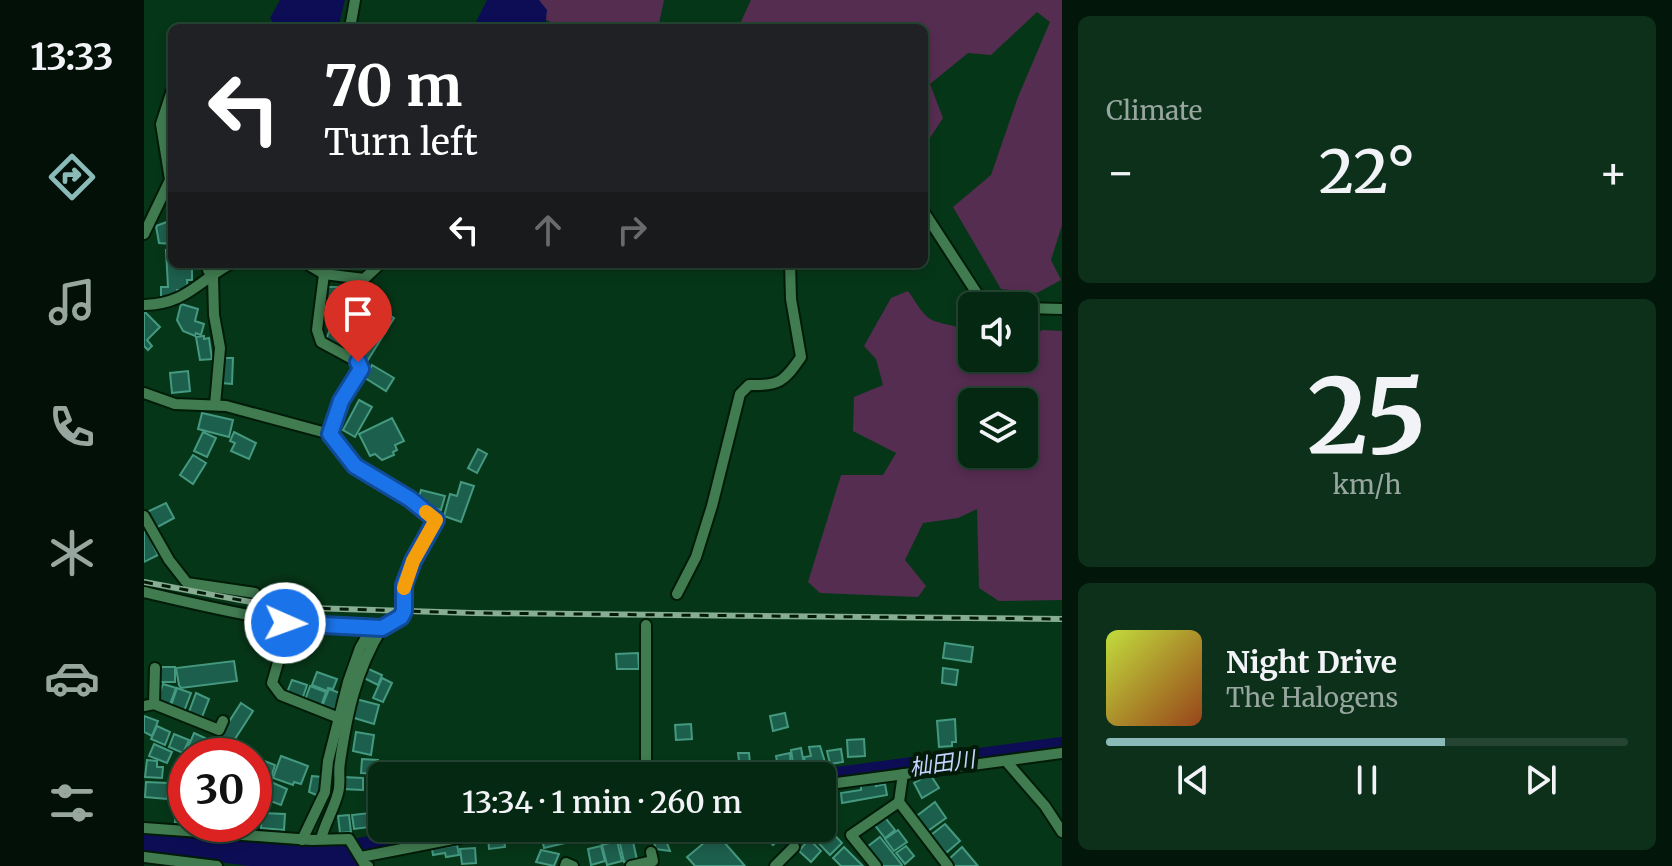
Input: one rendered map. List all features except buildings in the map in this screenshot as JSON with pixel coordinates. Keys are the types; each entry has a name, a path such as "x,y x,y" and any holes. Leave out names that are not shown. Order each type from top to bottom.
{"street":[{"path":"351,24 355,0"},
{"path":"168,102 161,124 168,168"},
{"path":"144,234 168,184"},
{"path":"928,218 976,292"},
{"path":"208,268 213,277 214,315 220,348 215,405"},
{"path":"144,305 160,305 185,297 223,268"},
{"path":"314,268 324,274 364,279 376,268"},
{"path":"677,594 696,557 704,532 740,394 749,385 772,386 787,378 801,357 791,299 790,268"},
{"path":"324,274 317,330 321,342 358,362 361,369 341,401 330,434"},
{"path":"1038,308 1062,309"},
{"path":"144,393 175,404 215,405 330,434 355,466 410,499 436,520 413,561 404,585 404,611 401,617 377,628 360,648 328,761 325,792 302,840"},
{"path":"144,516 150,531 187,583 255,593"},
{"path":"144,592 277,621 377,628"},
{"path":"277,621 284,642 272,683 281,695 339,718"},
{"path":"646,625 646,762"},
{"path":"321,839 338,792 339,767 355,684 377,628"},
{"path":"155,668 149,705 219,730 223,721"},
{"path":"836,783 1062,753"},
{"path":"1006,761 1045,806 1062,832"},
{"path":"903,774 899,802 948,866"},
{"path":"876,866 851,835 899,802"},
{"path":"144,828 168,828"},
{"path":"272,836 302,840 349,839 365,862 450,842"},
{"path":"775,866 794,847"},
{"path":"631,866 653,861 651,852"},
{"path":"144,857 217,866"},
{"path":"565,866 566,863 573,866"}],"shaded area":[{"path":"280,0 345,0 339,24 273,24 270,18"},
{"path":"487,0 539,0 547,10 545,24 475,24"},
{"path":"527,0 664,0 659,24 553,24 542,17"},
{"path":"751,0 1062,0 1062,225 1051,260 1061,280 1038,292 1001,289 953,207 991,175 1018,97 1050,22 1037,12 991,55 968,53 930,84 943,118 928,141 928,24 740,24"},
{"path":"908,291 929,318 958,327 958,372 1038,372 1038,334 1042,330 1062,331 1062,600 999,601 979,588 977,509 958,518 923,523 905,560 926,586 918,597 820,593 808,582 841,475 883,475 896,453 853,431 854,397 883,385 876,359 864,346 891,298"},
{"path":"144,833 168,835 168,842 253,842 301,846 341,843 354,853 359,866 250,866 144,853"}],"waterway":[{"name":"杣田川","path":"836,777 1062,747"},
{"name":"杣田川","path":"334,852 394,842"}],"railway":[{"path":"144,582 277,607 472,613 1062,619"}],"slow traffic":[{"path":"404,588 413,561 436,520 426,512"}],"route":[{"path":"285,623 382,628 401,617 404,611 404,585 413,561 436,520 410,499 355,466 330,434 341,401 361,369 358,362"}]}
